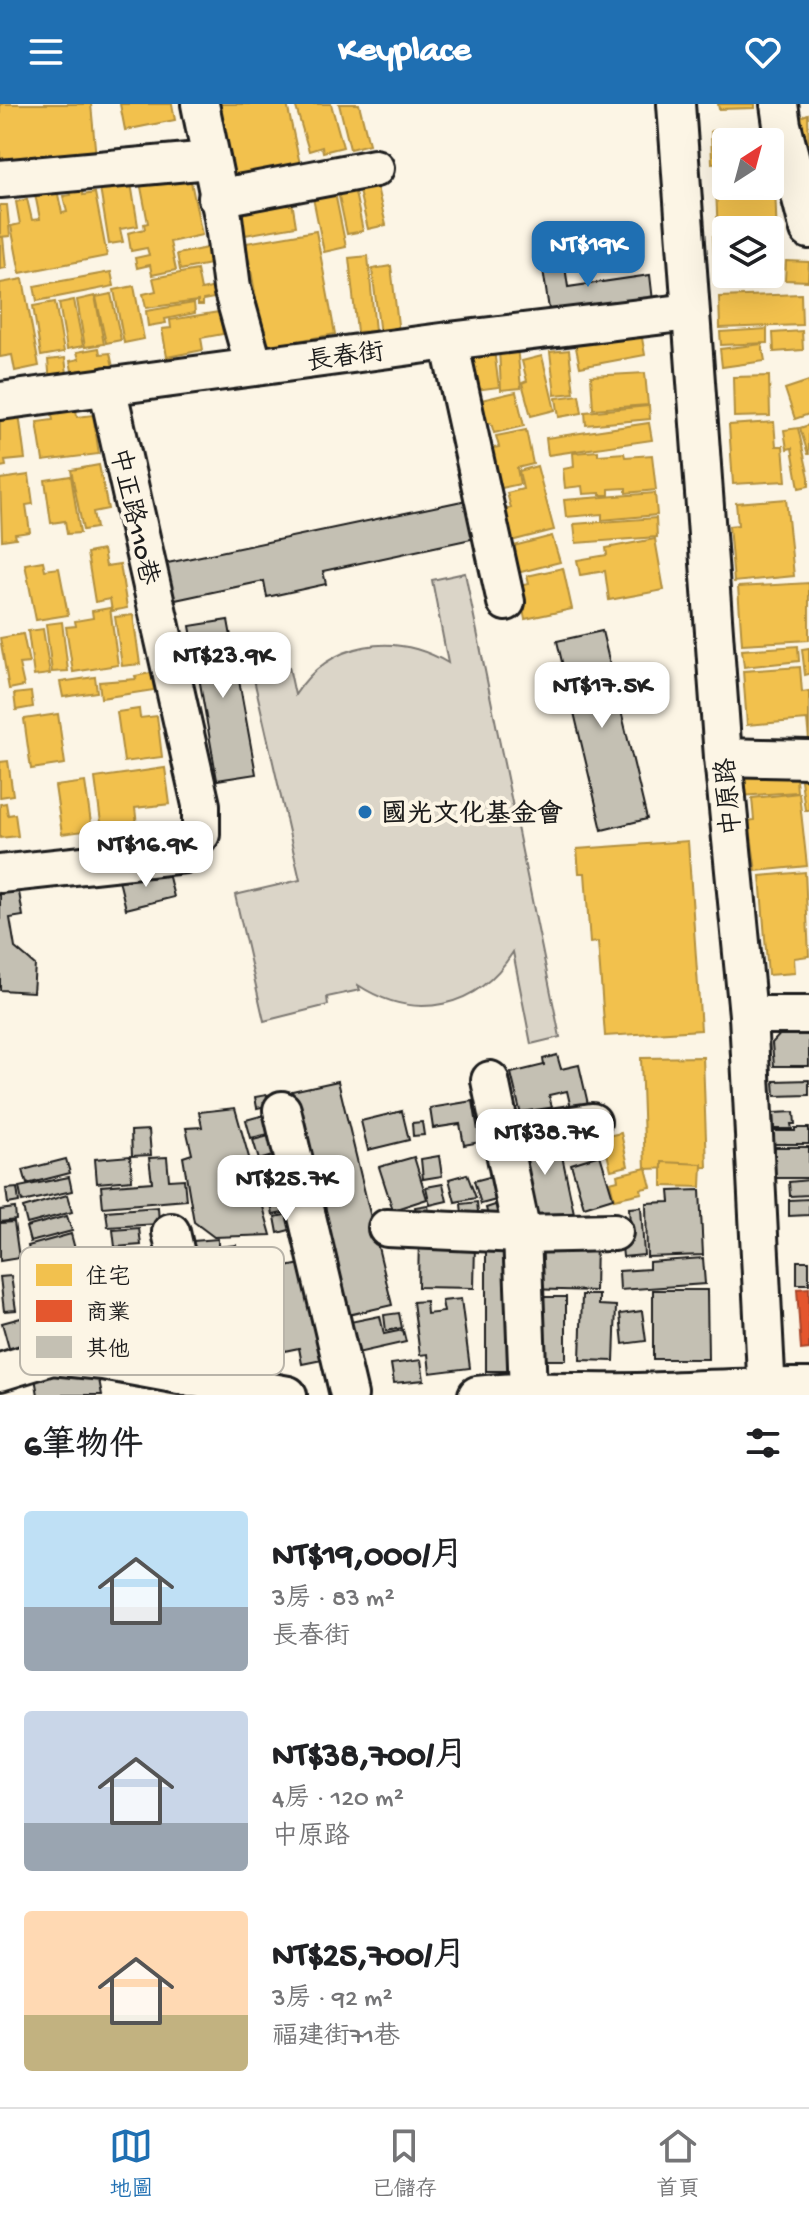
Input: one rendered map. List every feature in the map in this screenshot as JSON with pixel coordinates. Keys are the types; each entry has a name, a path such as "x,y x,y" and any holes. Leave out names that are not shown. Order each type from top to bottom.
{"street":[{"path":"200,104 223,217 232,288 254,367"},
{"name":"中原路","path":"676,104 723,757 748,1015 767,1391"},
{"path":"779,104 809,230"},
{"path":"0,179 210,160"},
{"path":"217,198 375,168"},
{"name":"長春街","path":"0,401 690,312"},
{"path":"449,341 506,602"},
{"name":"中正路110巷","path":"0,874 185,854 201,834 201,805 107,386"},
{"path":"723,757 809,759"},
{"path":"748,1015 809,1015"},
{"path":"490,1080 522,1234 504,1394 767,1391 809,1387"},
{"path":"282,1110 349,1395"},
{"path":"500,1135 592,1122"},
{"path":"387,1228 522,1234 614,1232"},
{"path":"171,1232 174,1247"},
{"path":"0,1372 20,1366"},
{"path":"182,1375 288,1395"},
{"path":"203,1375 204,1379"}],"shaded area":[{"path":"465,573 560,1037 531,1044 513,952 482,986 443,1004 423,1006 401,1003 380,997 358,985 360,990 327,997 328,1005 264,1021 235,895 300,880 253,675 289,667 295,695 326,662 365,647 407,647 448,663 432,580"}],"building: 住宅":[{"path":"0,104 91,104 96,158 0,167"},
{"path":"120,104 172,104 175,120 125,130"},
{"path":"211,104 287,104 300,164 221,181"},
{"path":"295,104 331,104 343,147 323,152 322,147 309,151"},
{"path":"339,104 359,104 369,144 350,149"},
{"path":"718,104 755,104 755,108 719,109"},
{"path":"808,114 809,153 803,156 790,121"},
{"path":"189,172 202,235 170,242 176,270 152,275 150,265 137,268 135,258 149,255 147,248 131,251 128,233 145,229 144,224 148,223 140,182"},
{"path":"130,177 138,226 120,229 123,242 109,244 99,182"},
{"path":"353,183 363,231 347,234 337,187"},
{"path":"376,183 386,225 368,229 358,187"},
{"path":"82,187 83,195 95,193 107,256 20,273 11,226 20,224 16,202 27,199 32,220 40,219 35,194 57,190 62,213 67,212 63,196 71,195 69,189"},
{"path":"334,188 346,247 324,252 312,193"},
{"path":"291,195 296,226 239,236 234,205"},
{"path":"716,200 776,200 776,216 717,216"},
{"path":"0,205 7,205 10,236 0,237"},
{"path":"316,231 335,334 265,347 246,243"},
{"path":"0,237 3,237 6,268 0,269"},
{"path":"207,248 210,264 180,270 177,254"},
{"path":"368,256 375,331 357,332 349,258"},
{"path":"786,261 809,262 808,281 785,280"},
{"path":"391,266 399,333 380,335 372,269"},
{"path":"197,270 201,290 216,287 219,297 203,300 203,305 198,305 198,301 146,308 143,294 156,291 153,278"},
{"path":"111,272 114,286 37,301 34,286"},
{"path":"23,279 39,366 15,371 12,355 0,357 0,283"},
{"path":"134,286 144,339 124,343 114,290"},
{"path":"111,294 121,340 106,343 96,297"},
{"path":"801,294 802,325 720,328 719,297"},
{"path":"95,296 104,344 85,347 77,300"},
{"path":"74,300 83,346 67,349 59,303"},
{"path":"55,302 64,352 41,356 33,306"},
{"path":"194,303 195,313 148,326 146,311"},
{"path":"219,312 223,334 201,338 203,350 167,357 162,329 171,328 170,320"},
{"path":"640,327 645,355 580,367 574,338"},
{"path":"767,329 767,343 721,345 720,332"},
{"path":"802,331 803,350 774,352 773,333"},
{"path":"493,343 499,387 468,391 462,350"},
{"path":"762,344 765,361 722,367 720,349"},
{"path":"517,346 521,388 501,390 499,348"},
{"path":"99,348 100,354 110,353 114,372 74,380 70,361 79,359 77,352"},
{"path":"569,350 574,393 555,395 550,352"},
{"path":"542,356 555,410 531,416 522,383 527,381 522,361"},
{"path":"65,358 68,381 50,383 48,360"},
{"path":"645,373 648,405 593,409 591,376"},
{"path":"769,376 770,416 734,417 733,377"},
{"path":"809,381 809,414 795,419 785,389"},
{"path":"516,392 524,426 494,433 491,423 483,424 477,401"},
{"path":"579,395 582,413 559,417 556,398"},
{"path":"75,402 77,417 93,415 99,454 43,461 37,422 53,420 50,405"},
{"path":"649,406 650,419 586,425 585,412"},
{"path":"19,414 25,459 5,461 6,466 0,467 0,416"},
{"path":"774,422 776,446 783,446 786,481 733,484 729,425"},
{"path":"649,423 652,440 548,455 546,438"},
{"path":"809,425 809,454 808,454 800,428"},
{"path":"798,428 809,477 809,486 799,488 792,448 787,449 784,430"},
{"path":"526,430 533,464 517,468 520,484 497,489 489,449 499,447 496,436"},
{"path":"598,451 598,455 624,453 625,457 652,455 656,490 626,493 626,488 609,489 609,495 600,495 583,494 582,486 565,488 563,469 574,467 573,453"},
{"path":"99,465 108,509 93,512 96,528 83,530 71,470"},
{"path":"537,466 554,530 511,541 503,510 511,508 507,493 523,489 519,471"},
{"path":"29,475 33,504 26,505 30,532 2,540 0,479"},
{"path":"71,476 80,533 67,534 65,521 51,523 45,480"},
{"path":"655,493 657,515 602,520 602,514 566,517 564,500"},
{"path":"786,499 794,576 734,582 729,526 738,525 736,503"},
{"path":"656,518 657,537 576,543 574,524"},
{"path":"552,536 560,562 517,573 510,547"},
{"path":"655,539 664,590 609,600 605,571 580,575 577,560 607,555 606,548"},
{"path":"103,550 106,566 120,564 127,608 112,611 110,599 95,602 87,553"},
{"path":"43,561 45,570 59,568 68,615 36,620 25,564"},
{"path":"563,568 572,609 525,619 518,586 529,584 527,576"},
{"path":"809,583 809,640 742,644 738,587"},
{"path":"110,608 118,665 73,672 66,627 76,626 75,621 93,618 92,611"},
{"path":"133,615 140,664 122,666 115,617"},
{"path":"62,622 68,671 52,672 46,624"},
{"path":"43,629 50,674 34,676 28,631"},
{"path":"23,634 29,663 19,664 24,686 9,689 0,638"},
{"path":"798,646 799,661 744,667 742,650"},
{"path":"809,648 809,674 805,675 802,649"},
{"path":"800,667 802,692 809,691 809,740 807,720 747,725 743,671"},
{"path":"151,673 154,690 101,698 99,682 136,679 135,676"},
{"path":"95,677 97,692 63,697 60,682"},
{"path":"31,692 33,707 16,710 14,694"},
{"path":"139,709 140,718 157,716 162,757 124,762 117,712"},
{"path":"58,714 65,764 31,769 24,719"},
{"path":"8,761 13,795 0,797 0,762"},
{"path":"795,765 797,792 740,796 738,768"},
{"path":"165,768 170,804 135,808 137,825 102,830 95,778"},
{"path":"809,779 809,810 805,810 801,780"},
{"path":"85,782 92,830 62,834 55,786"},
{"path":"799,793 807,866 756,871 749,821 754,820 752,798"},
{"path":"6,803 8,815 15,814 18,836 0,838 0,804"},
{"path":"167,827 168,841 148,844 146,830"},
{"path":"688,841 701,1030 605,1036 598,942 590,943 585,873 579,873 577,849"},
{"path":"805,872 809,956 794,958 795,973 768,975 760,876"},
{"path":"703,1057 707,1167 645,1169 641,1058"},
{"path":"621,1133 628,1166 611,1170 603,1137"},
{"path":"662,1162 702,1164 701,1187 662,1186"},
{"path":"646,1168 651,1187 641,1189 642,1193 614,1199 610,1182 618,1180 617,1175"}],"building: 商業":[{"path":"809,1288 809,1349 801,1350 797,1289"}],"building: 其他":[{"path":"562,246 568,287 650,275 653,301 550,316 540,249"},
{"path":"467,500 476,538 323,571 326,584 267,597 264,581 166,602 158,565"},
{"path":"228,620 256,774 217,780 190,626"},
{"path":"602,631 647,819 602,830 557,641"},
{"path":"167,869 174,897 126,909 119,880"},
{"path":"18,886 23,916 10,918 15,948 35,965 33,992 0,990 0,888"},
{"path":"784,1030 809,1031 809,1066 774,1066 772,1043"},
{"path":"557,1055 561,1069 579,1065 588,1104 571,1108 567,1091 549,1095 552,1108 521,1115 511,1073 544,1065 543,1059"},
{"path":"809,1080 809,1095 775,1096 774,1081"},
{"path":"338,1081 392,1305 348,1315 292,1091"},
{"path":"279,1093 281,1103 257,1108 255,1097"},
{"path":"473,1101 480,1142 464,1145 460,1124 433,1128 430,1108"},
{"path":"235,1108 271,1235 214,1237 194,1222 183,1157 192,1154 186,1128 202,1127 199,1112"},
{"path":"402,1111 409,1140 368,1150 361,1121"},
{"path":"794,1112 792,1129 774,1129 773,1113"},
{"path":"268,1114 273,1133 251,1138 246,1120"},
{"path":"422,1122 424,1135 413,1136 412,1123"},
{"path":"598,1122 603,1150 576,1154 571,1127"},
{"path":"556,1127 575,1218 534,1227 515,1136"},
{"path":"795,1128 809,1128 809,1144 774,1144 773,1131 795,1131"},
{"path":"149,1130 151,1155 132,1156 131,1131"},
{"path":"273,1135 279,1154 259,1160 253,1140"},
{"path":"775,1147 809,1147 809,1178 775,1178"},
{"path":"600,1155 613,1198 584,1207 571,1164"},
{"path":"130,1156 132,1180 97,1183 95,1159"},
{"path":"439,1156 442,1176 423,1179 421,1159"},
{"path":"167,1157 169,1180 184,1179 186,1200 103,1207 101,1186 152,1182 149,1158"},
{"path":"278,1157 281,1171 264,1175 261,1161"},
{"path":"414,1157 427,1199 393,1210 379,1167"},
{"path":"66,1159 70,1173 27,1184 23,1170"},
{"path":"283,1174 287,1192 268,1195 265,1177"},
{"path":"467,1174 476,1198 455,1202 449,1179"},
{"path":"493,1176 500,1199 481,1204 474,1181"},
{"path":"69,1177 72,1191 22,1202 19,1187"},
{"path":"809,1180 809,1195 790,1196 789,1182"},
{"path":"443,1184 447,1201 430,1205 426,1187"},
{"path":"17,1188 19,1202 8,1204 6,1189"},
{"path":"700,1190 703,1255 647,1257 646,1203 670,1202 669,1191"},
{"path":"288,1193 292,1211 273,1215 270,1197"},
{"path":"67,1195 72,1212 27,1224 23,1208"},
{"path":"809,1199 809,1215 789,1216 789,1200"},
{"path":"477,1202 479,1221 463,1223 461,1204"},
{"path":"501,1203 506,1218 490,1223 486,1208"},
{"path":"428,1205 430,1220 417,1222 415,1207"},
{"path":"158,1207 159,1224 108,1227 106,1211"},
{"path":"641,1207 644,1255 623,1257 620,1225 630,1224 629,1208"},
{"path":"15,1208 16,1220 0,1222 0,1210"},
{"path":"294,1213 297,1228 278,1233 275,1217"},
{"path":"67,1216 72,1231 30,1242 26,1227"},
{"path":"14,1222 19,1258 0,1261 0,1223"},
{"path":"139,1228 141,1245 115,1247 113,1230"},
{"path":"71,1234 74,1247 28,1247"},
{"path":"419,1236 475,1244 474,1288 418,1287"},
{"path":"218,1239 218,1247 180,1247 180,1242"},
{"path":"596,1241 595,1291 527,1289 532,1249"},
{"path":"486,1244 510,1244 510,1371 486,1371"},
{"path":"703,1258 705,1284 620,1290 619,1271 649,1269 649,1262"},
{"path":"797,1261 809,1261 809,1284 797,1284"},
{"path":"301,1264 322,1360 302,1364 299,1348 284,1351 284,1268"},
{"path":"11,1276 16,1310 4,1311 0,1277"},
{"path":"653,1290 707,1290 708,1359 653,1359"},
{"path":"582,1295 599,1295 599,1305 616,1306 614,1361 580,1360"},
{"path":"544,1297 566,1297 566,1360 544,1360"},
{"path":"461,1299 470,1368 430,1373 428,1354 420,1355 413,1302 426,1301 427,1314 444,1312 442,1301"},
{"path":"642,1311 646,1341 623,1344 620,1314"},
{"path":"399,1313 402,1328 386,1331 384,1315"},
{"path":"380,1316 384,1334 403,1330 406,1342 344,1356 350,1322"},
{"path":"20,1318 20,1357 12,1359 2,1323"},
{"path":"421,1360 424,1380 394,1383 391,1364"},
{"path":"35,1375 98,1375 102,1395 38,1395"}],"place":[{"name":"國光文化基金會","path":"365,812"}]}
